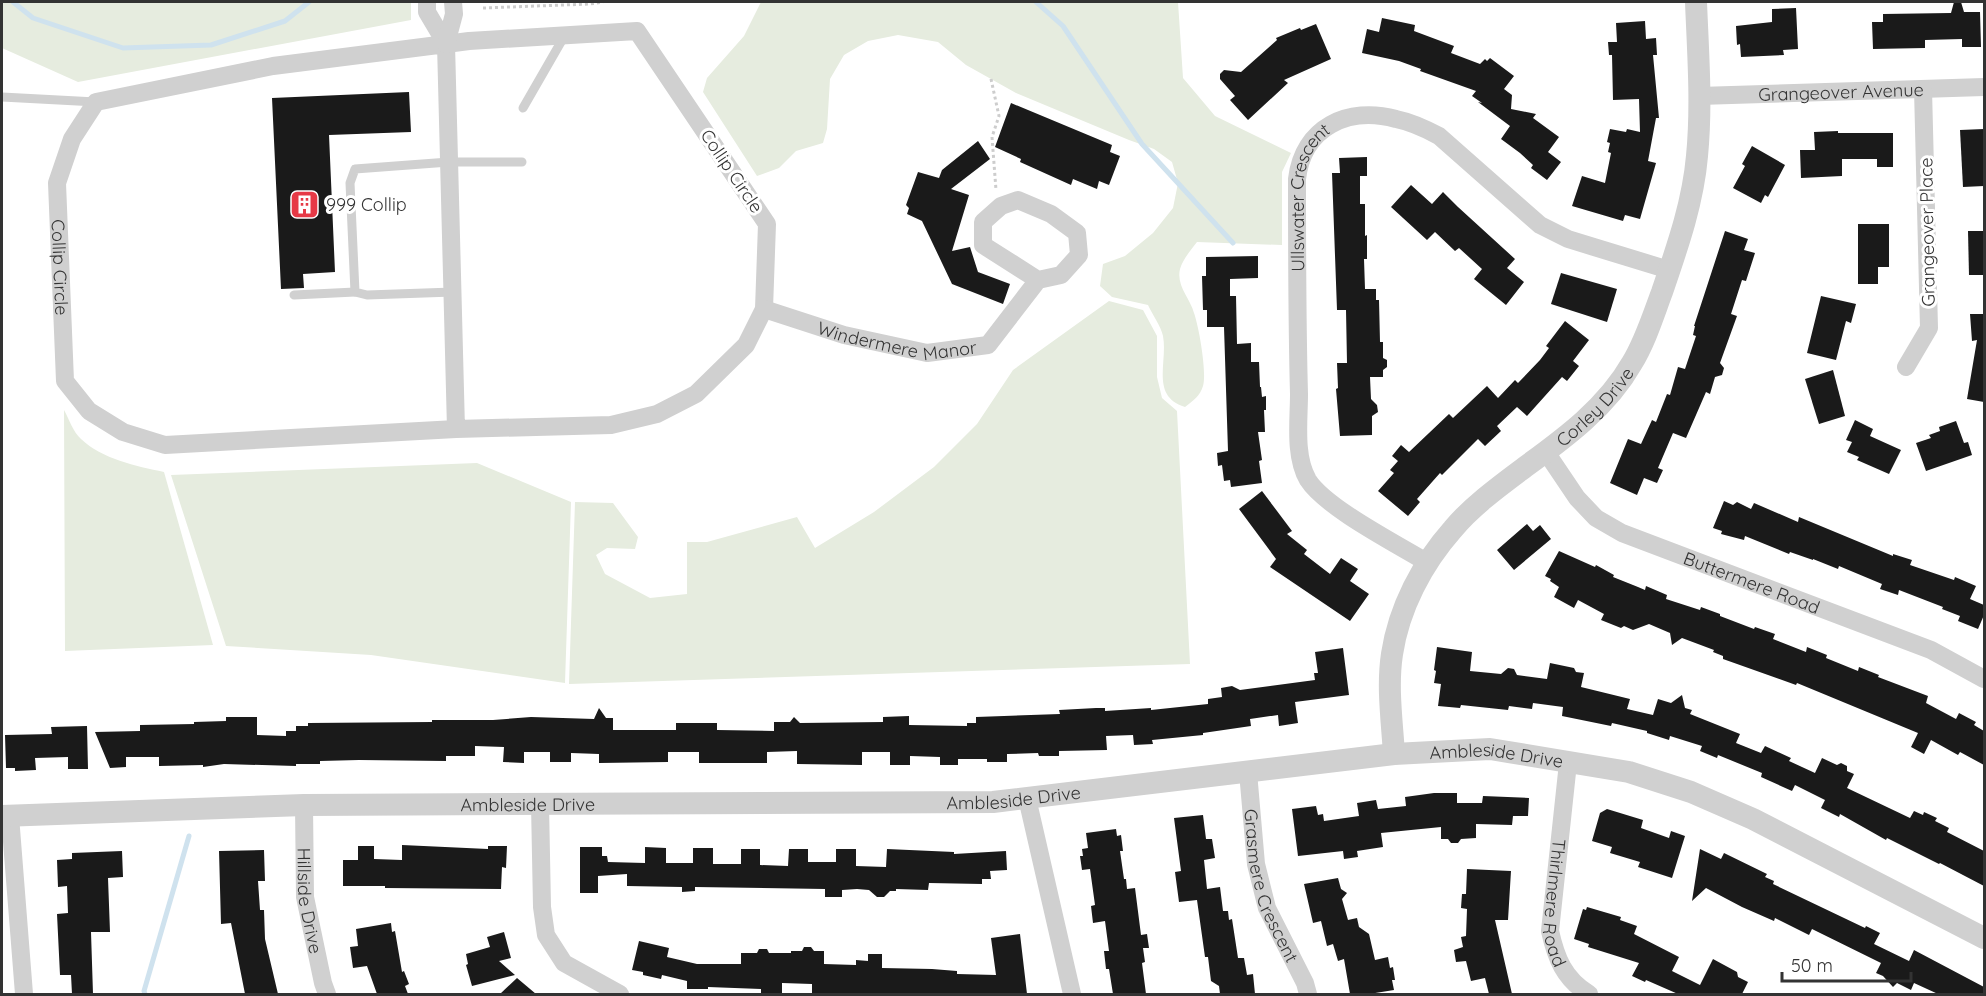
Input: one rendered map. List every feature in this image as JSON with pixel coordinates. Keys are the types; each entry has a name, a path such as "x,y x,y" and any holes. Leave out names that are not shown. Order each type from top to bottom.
{"street":[{"path":"427,2 427,12 446,44"},
{"path":"453,2 454,14 446,44 456,429"},
{"name":"Corley Drive","path":"1394,754 1390,696 1392,654 1404,610 1417,579 1453,528 1501,485 1573,432 1600,404 1632,363 1650,323 1689,205 1697,156 1699,96 1696,2"},
{"name":"Collip Circle","path":"637,31 767,224 764,309 746,345 696,394 657,414 611,425 456,429 165,446 123,432 89,411 65,381 57,183 72,139 96,102 273,66 446,44 565,35 637,31"},
{"name":"Grangeover Avenue","path":"1699,96 1984,87"},
{"name":"Grangeover Place","path":"1906,367 1929,328 1923,90"},
{"name":"Ullswater Crescent","path":"1428,563 1335,506 1320,494 1308,479 1300,458 1297,179 1299,161 1323,128 1338,120 1376,116 1396,119 1425,129 1439,136 1540,225 1568,239 1669,270"},
{"path":"1018,200 1052,214 1077,233 1079,255 1061,275 1038,280 983,245 983,222 1001,206 1018,200"},
{"name":"Windermere Manor","path":"764,309 844,335 927,353 988,345 1038,280"},
{"name":"Buttermere Road","path":"1546,452 1577,498 1596,518 1622,532 1931,650 1984,679"},
{"name":"Ambleside Drive","path":"6,816 304,806 993,801 1394,754 1490,749 1629,772 1691,792 1753,819 1984,938"},
{"name":"Thirlmere Road","path":"1568,763 1550,931 1555,956 1574,986 1589,994"},
{"name":"Grasmere Crescent","path":"1248,772 1256,864 1267,908 1305,983 1308,994"},
{"path":"1027,798 1072,994"},
{"path":"540,804 542,907 546,935 564,963 620,994"},
{"name":"Hillside Drive","path":"304,806 304,897 327,994"},
{"path":"6,816 24,994"}],"lane":[{"path":"523,108 565,35"},
{"path":"2,97 96,102"},
{"path":"355,292 350,183 355,169 449,162 522,162"},
{"path":"294,295 355,292 367,295 453,292"}],"path":[{"path":"483,8 603,2"},
{"path":"991,79 999,116 992,137 997,195"}],"shaded area":[{"path":"2,2 411,2 411,20 78,82 2,48"},
{"path":"761,2 1178,2 1183,78 1215,116 1291,153 1282,172 1282,245 1197,242 1181,265 1180,281 1196,320 1203,361 1203,386 1196,398 1185,407 1174,402 1168,395 1163,377 1163,336 1148,305 1112,297 1100,286 1103,264 1125,256 1153,233 1173,208 1178,183 1172,162 1154,149 1016,93 966,65 938,42 898,35 868,41 844,55 830,79 827,129 823,143 796,151 779,168 757,176 703,92 707,78 744,36"},
{"path":"1109,301 1143,310 1157,336 1157,377 1162,398 1177,411 1190,664 569,684 575,502 613,503 638,537 635,549 607,548 596,555 605,574 650,598 687,594 687,542 707,542 797,517 815,548 874,512 934,467 977,424 1013,370"},
{"path":"64,410 76,433 89,446 120,461 164,472 213,645 65,651"},
{"path":"477,463 571,502 565,683 371,655 226,646 171,475"}],"building":[{"path":"1954,2 1961,2 1964,12 1980,12 1981,47 1962,47 1962,39 1925,40 1925,48 1873,49 1872,22 1883,22 1883,14 1951,13"},
{"path":"1796,8 1798,49 1783,50 1784,55 1741,57 1740,44 1737,45 1736,26 1772,22 1772,9"},
{"path":"1382,18 1415,25 1414,31 1454,46 1451,53 1480,64 1490,58 1514,76 1504,89 1512,95 1511,109 1536,114 1533,118 1559,137 1548,152 1561,162 1547,180 1531,168 1533,165 1520,153 1501,139 1510,126 1472,96 1476,91 1399,61 1362,53 1367,29 1379,32"},
{"path":"1645,21 1646,39 1656,38 1657,55 1653,55 1659,118 1656,118 1648,161 1656,163 1640,219 1625,215 1623,221 1572,206 1582,176 1605,183 1611,153 1608,152 1610,143 1607,142 1610,129 1640,132 1639,99 1613,100 1612,55 1609,55 1608,42 1617,42 1616,23"},
{"path":"1316,24 1331,59 1284,80 1288,83 1248,120 1230,100 1235,96 1220,79 1220,74 1224,70 1241,72 1277,40 1276,38"},
{"name":"999 Collip","path":"409,92 411,132 329,135 335,272 303,274 304,288 281,289 272,98"},
{"path":"1011,103 1112,145 1110,152 1120,156 1109,185 1099,181 1097,189 1073,179 1071,185 1020,162 1021,159 995,147"},
{"path":"1984,129 1984,186 1963,187 1960,130"},
{"path":"1838,131 1838,133 1893,133 1893,167 1877,167 1877,159 1842,159 1842,176 1801,178 1800,150 1815,150 1814,132"},
{"path":"978,141 990,159 951,189 969,195 952,251 970,247 978,272 1010,284 1003,304 952,284 922,221 907,214 909,208 906,205 918,172 939,178 942,170"},
{"path":"1752,146 1785,165 1768,197 1765,195 1761,203 1733,188 1745,166 1742,164"},
{"path":"1367,157 1367,176 1360,176 1360,204 1365,204 1365,236 1367,235 1367,259 1364,259 1365,289 1376,289 1376,300 1379,300 1380,342 1383,342 1383,358 1387,360 1387,367 1383,370 1383,377 1370,377 1371,399 1377,405 1378,412 1372,416 1372,435 1340,436 1336,389 1338,388 1337,363 1347,363 1346,310 1337,310 1332,173 1340,173 1339,158"},
{"path":"1411,185 1432,204 1443,192 1515,259 1507,268 1524,282 1506,305 1474,279 1482,269 1459,248 1455,251 1435,232 1427,240 1391,207"},
{"path":"1858,224 1889,224 1889,267 1878,267 1878,284 1858,284"},
{"path":"1725,231 1748,239 1744,250 1755,253 1746,281 1742,280 1731,314 1737,316 1720,363 1724,368 1722,375 1715,377 1710,394 1706,392 1686,438 1673,433 1658,468 1663,470 1657,483 1644,478 1637,495 1610,483 1628,439 1641,444 1652,420 1656,422 1667,394 1670,395 1678,367 1685,369 1696,336 1693,335 1694,326"},
{"path":"1968,231 1984,231 1984,275 1969,275"},
{"path":"1258,256 1258,278 1230,279 1230,296 1236,296 1237,344 1251,343 1251,362 1259,362 1262,397 1266,396 1265,432 1258,432 1262,483 1231,487 1230,480 1224,481 1222,465 1218,466 1217,453 1228,451 1224,327 1207,327 1207,310 1203,310 1202,276 1206,276 1206,257"},
{"path":"1561,273 1617,289 1607,322 1551,304"},
{"path":"1821,296 1856,304 1851,323 1846,321 1836,360 1807,353"},
{"path":"1970,314 1984,314 1984,402 1967,399 1977,340 1972,341"},
{"path":"1565,321 1589,340 1573,361 1579,366 1567,381 1562,377 1527,416 1517,407 1497,426 1501,431 1485,446 1478,439 1442,475 1440,473 1417,499 1420,502 1408,516 1378,491 1394,473 1390,470 1398,461 1392,456 1401,445 1409,452 1449,414 1453,418 1487,386 1498,398 1515,380 1518,383 1540,360 1549,348 1546,346"},
{"path":"1833,370 1845,416 1819,424 1805,379"},
{"path":"1855,420 1873,429 1870,436 1901,450 1889,474 1857,460 1859,457 1847,452 1852,442 1846,440"},
{"path":"1956,421 1964,443 1968,442 1972,455 1926,471 1916,443 1931,438 1929,435 1940,431 1939,427"},
{"path":"1262,491 1292,531 1287,534 1307,550 1304,554 1330,574 1341,558 1358,569 1350,581 1369,594 1350,621 1270,567 1276,559 1239,509"},
{"path":"1724,501 1733,505 1737,502 1751,509 1754,503 1798,522 1799,517 1893,556 1893,554 1912,560 1910,565 1954,580 1955,577 1976,586 1970,599 1984,605 1984,615 1978,629 1958,621 1960,616 1942,609 1943,607 1899,590 1898,595 1880,589 1882,584 1839,566 1838,569 1813,559 1790,552 1789,554 1745,536 1744,540 1721,534 1722,531 1713,528"},
{"path":"1527,524 1533,531 1540,525 1551,539 1514,570 1497,550"},
{"path":"1559,551 1595,567 1596,565 1614,575 1613,577 1645,590 1646,586 1667,595 1666,599 1700,610 1701,607 1754,629 1755,627 1775,634 1773,639 1806,652 1807,647 1827,655 1826,658 1858,671 1859,667 1879,675 1878,677 1928,696 1926,703 1956,719 1959,713 1976,722 1974,725 1984,731 1984,765 1960,752 1958,755 1931,740 1924,754 1911,747 1918,733 1797,683 1796,685 1723,659 1723,656 1713,652 1714,650 1682,638 1672,645 1670,633 1649,624 1633,630 1624,626 1621,628 1601,620 1604,614 1578,600 1574,608 1554,597 1559,587 1545,576"},
{"path":"1437,647 1472,652 1470,671 1501,674 1508,668 1514,669 1517,675 1547,679 1550,663 1574,668 1576,672 1584,673 1581,687 1630,699 1627,709 1653,715 1658,699 1671,703 1682,695 1685,708 1692,710 1690,714 1740,734 1736,743 1761,753 1765,746 1815,773 1822,758 1837,765 1841,763 1847,766 1847,771 1854,774 1847,788 1910,818 1914,811 1923,815 1924,812 1937,818 1935,821 1949,828 1947,832 1984,851 1984,886 1887,838 1886,840 1840,814 1839,817 1821,808 1825,800 1795,785 1792,791 1761,777 1762,773 1718,755 1717,758 1700,751 1702,746 1670,736 1669,740 1647,733 1647,731 1612,723 1611,726 1562,716 1563,707 1533,703 1532,709 1509,706 1508,710 1461,705 1460,708 1438,706 1441,684 1434,683"},
{"path":"1343,648 1349,695 1295,702 1298,723 1279,726 1278,715 1250,719 1251,726 1203,733 1203,735 1152,740 1153,744 1134,745 1133,735 1106,736 1107,750 1059,751 1059,756 1039,756 1038,753 1007,754 1007,762 958,759 958,765 940,765 940,757 910,756 910,765 890,765 890,752 862,752 862,765 797,764 797,751 767,752 767,763 699,763 699,752 668,752 668,762 599,763 599,754 571,753 571,762 550,762 550,752 524,752 524,763 503,762 504,747 475,746 475,756 446,756 446,761 359,760 320,761 320,764 296,764 296,766 224,764 203,767 203,765 159,766 159,757 126,757 126,767 110,768 95,732 140,731 140,725 194,724 194,722 226,721 226,717 257,717 257,735 286,736 286,731 296,731 296,726 308,726 308,723 432,722 432,720 493,720 531,717 594,719 599,708 606,718 613,718 613,730 676,730 676,723 717,723 717,730 774,731 774,722 790,722 794,717 800,723 883,722 883,717 909,716 909,725 967,726 967,723 976,723 976,717 1060,714 1059,710 1096,708 1105,708 1105,711 1151,708 1151,710 1208,704 1208,699 1222,697 1221,688 1232,686 1240,690 1315,680 1314,673 1318,673 1315,652"},
{"path":"87,726 88,769 68,769 68,757 35,758 36,770 15,771 15,768 6,768 5,735 52,734 51,727"},
{"path":"1457,793 1457,803 1482,803 1483,796 1529,798 1528,816 1513,816 1512,825 1476,824 1476,838 1461,839 1458,843 1441,839 1441,827 1381,833 1383,847 1357,851 1358,857 1344,859 1343,851 1298,856 1292,809 1316,806 1318,815 1323,814 1324,821 1359,816 1357,803 1376,800 1378,809 1406,806 1405,797"},
{"path":"1607,809 1643,820 1641,828 1669,838 1671,831 1685,836 1672,878 1638,867 1640,862 1610,853 1612,847 1592,841 1600,813"},
{"path":"1203,815 1206,839 1212,839 1215,858 1204,860 1207,889 1220,887 1223,911 1228,911 1229,920 1232,919 1238,958 1244,958 1247,975 1253,974 1255,994 1220,994 1219,986 1211,981 1208,957 1205,957 1197,900 1179,902 1175,872 1181,871 1174,818"},
{"path":"1116,829 1117,836 1121,835 1123,851 1120,851 1124,879 1126,879 1127,889 1135,888 1141,935 1147,934 1149,948 1143,948 1145,962 1142,963 1146,994 1113,994 1104,951 1109,951 1105,921 1093,923 1091,906 1095,905 1090,869 1082,870 1080,856 1083,856 1082,849 1088,848 1086,833"},
{"path":"402,845 488,849 488,846 507,846 506,868 502,867 501,889 343,886 343,860 358,860 358,846 374,846 374,859 402,860"},
{"path":"580,847 602,847 602,856 607,856 608,862 645,863 645,847 666,848 666,863 693,863 693,848 713,848 713,864 741,864 741,849 760,849 760,865 788,866 789,849 808,849 808,862 836,862 836,849 856,849 856,866 886,867 887,849 954,852 954,854 1006,851 1007,870 990,871 991,879 982,879 982,884 929,883 928,890 896,889 884,897 877,897 869,890 857,889 842,890 842,897 825,897 825,889 695,887 695,891 682,892 682,887 627,886 627,874 598,876 598,893 580,893"},
{"path":"1700,849 1721,859 1724,853 1767,874 1765,877 1774,881 1773,884 1880,933 1874,944 1909,961 1914,950 1984,987 1984,994 1938,994 1914,983 1911,990 1897,983 1893,987 1883,976 1876,973 1881,963 1812,929 1809,935 1775,918 1774,921 1742,907 1706,888 1692,901"},
{"path":"264,850 265,881 258,881 260,910 264,910 265,939 278,994 245,994 231,923 221,924 219,851"},
{"path":"122,851 123,877 108,878 110,932 91,932 93,994 72,994 71,975 60,975 57,914 68,913 67,886 58,887 57,860 72,859 72,853"},
{"path":"1467,869 1511,871 1508,920 1495,920 1512,994 1489,994 1485,978 1471,981 1466,961 1456,962 1454,950 1463,947 1461,937 1466,936 1467,909 1461,908 1462,894 1466,894"},
{"path":"1338,878 1341,889 1347,893 1342,899 1348,920 1357,918 1359,927 1369,934 1375,960 1388,957 1390,968 1393,967 1394,990 1350,994 1344,959 1338,961 1333,944 1327,946 1321,921 1313,923 1304,884"},
{"path":"1587,907 1621,917 1620,920 1637,926 1634,934 1679,957 1672,971 1700,985 1713,959 1737,972 1738,977 1748,982 1742,994 1678,994 1632,976 1639,963 1588,947 1589,944 1574,939 1583,909 1586,910"},
{"path":"391,923 392,932 395,931 402,972 404,971 409,984 405,986 408,994 377,994 367,966 353,968 350,947 358,946 356,929"},
{"path":"504,932 511,958 499,961 515,975 472,986 466,965 468,964 466,954 490,947 487,937"},
{"path":"1020,934 1027,994 812,994 812,984 782,983 782,994 761,994 761,989 708,987 708,989 687,989 687,981 662,975 661,979 632,970 639,941 669,948 667,957 697,964 741,964 741,953 757,953 759,949 767,949 769,953 791,953 791,951 802,951 804,947 811,947 814,951 824,951 824,964 856,965 856,960 868,961 868,954 882,954 882,968 932,969 957,971 957,974 996,975 991,938"},
{"path":"517,978 536,994 500,994"}],"waterway":[{"path":"13,2 33,18 123,48 211,45 285,21 309,2"},
{"path":"1036,2 1063,26 1142,144 1233,243"},
{"path":"145,994 189,836"}],"place":[{"name":"999 Collip","path":"305,204"}]}
